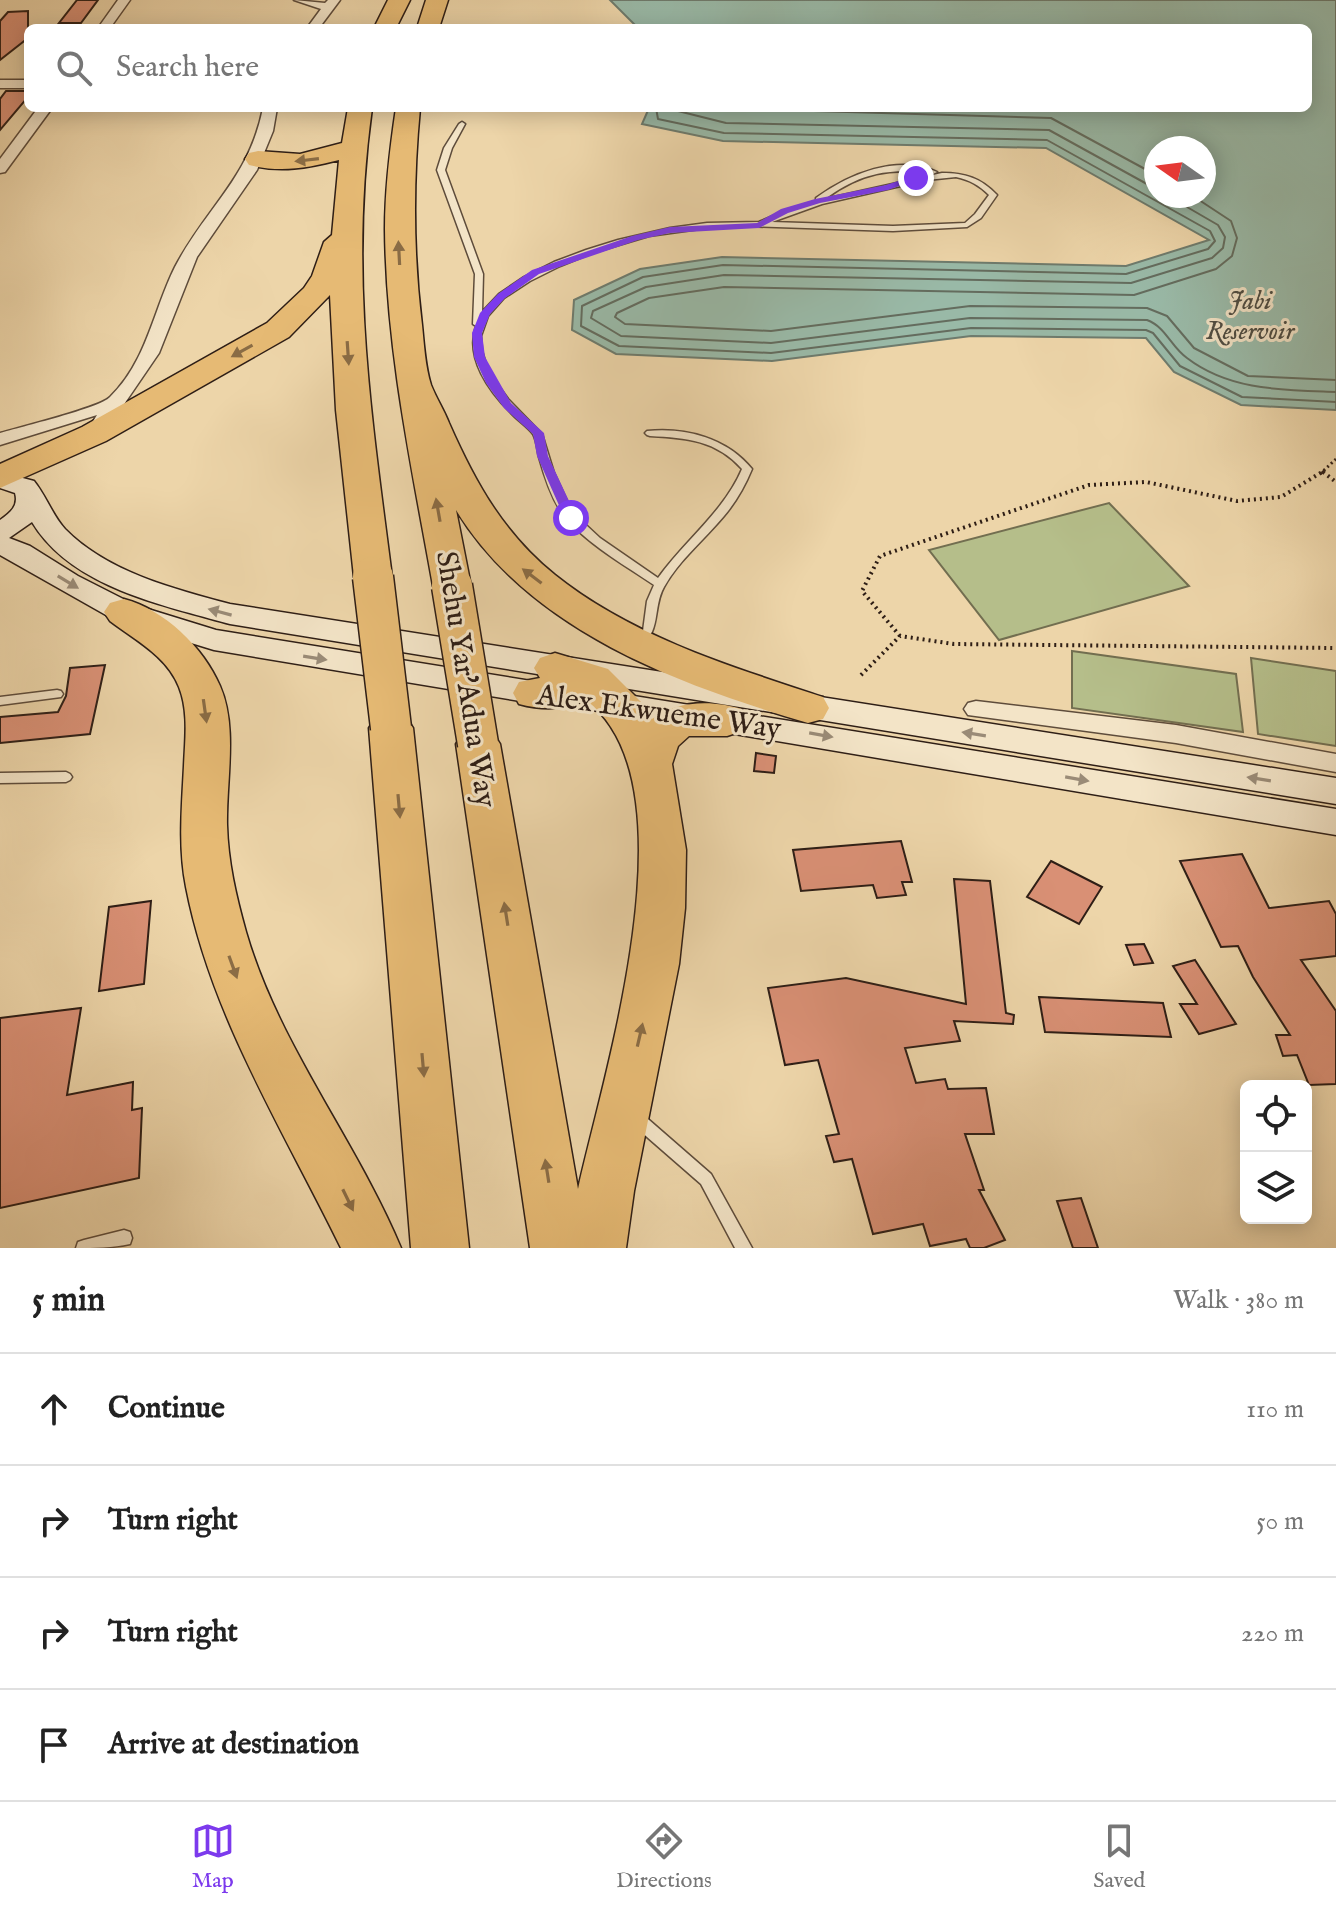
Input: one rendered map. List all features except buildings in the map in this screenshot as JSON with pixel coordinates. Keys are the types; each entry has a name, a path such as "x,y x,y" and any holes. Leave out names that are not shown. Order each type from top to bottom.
{"highway":[{"path":"387,24 399,0"},
{"path":"429,24 437,0"},
{"path":"359,112 349,204 345,305 349,363 391,728 440,1248"},
{"name":"Shehu Yar'Adua Way","path":"408,112 401,166 399,259 415,385 452,586 559,1248"},
{"path":"258,159 300,162 354,148"},
{"path":"0,478 94,434 261,340 306,306 327,276 349,204"},
{"path":"415,385 461,487 497,543 519,566 596,620 638,643 714,677 808,708"},
{"path":"124,612 183,655 202,692 207,722 204,842 209,884 219,926 259,1029 372,1248"},
{"path":"596,620 605,647 603,661 578,684 640,738 651,761 659,807 664,890 654,974 623,1106 597,1248"},
{"path":"651,761 660,734 668,727 693,719 727,720"}],"street":[{"path":"107,24 124,0"},
{"path":"300,0 331,4 316,24"},
{"path":"0,84 24,84"},
{"path":"0,169 42,112"},
{"path":"94,434 156,343 173,286 188,257 258,159 267,135 270,112"},
{"path":"0,439 111,405"},
{"path":"0,478 28,489 32,498 23,518 0,532"},
{"name":"Alex Ekwueme Way","path":"32,498 56,538 81,555 147,589 188,603 272,623 578,684 727,720 1336,822"},
{"name":"Alex Ekwueme Way","path":"0,545 20,552 68,583 124,612 214,640 808,708 1336,791"},
{"path":"976,709 1176,734 1336,763"}],"lane":[{"path":"462,124 448,148 441,170 479,274 479,357 491,383 508,406 539,433 543,456 571,518 659,584"},
{"path":"477,333 485,313 501,296 536,272 576,256 670,230 759,225 873,229 967,225 978,216 993,195 985,184 904,167 878,169 845,181 819,201"},
{"path":"759,225 784,211 819,201 888,188 916,178 943,175"},
{"path":"638,643 648,632 649,611 659,584 733,497 742,485 747,469 727,448 703,438 650,433"},
{"path":"0,701 57,694"},
{"path":"0,778 66,777"},
{"path":"623,1106 706,1179 744,1248"},
{"path":"84,1248 124,1238"}],"path":[{"path":"1336,459 1281,497 1237,501 1146,482 1089,485 880,556 862,591 900,636 954,644 1336,648"},
{"path":"1322,471 1336,482"},
{"path":"861,675 900,636"}],"green space":[{"path":"1109,503 1189,586 999,640 929,550"},
{"path":"1072,651 1236,674 1243,732 1072,708"},
{"path":"1251,658 1336,671 1336,746 1258,734"}],"water":[{"name":"Jabi Reservoir","path":"610,0 1336,0 1336,410 1241,405 1174,372 1146,338 971,336 772,361 616,354 572,330 574,300 640,269 722,257 1126,266 1209,240 1152,208 1216,208 1216,136 1144,136 1144,203 1046,148 723,141 642,124 647,112 1312,112 1312,24 634,24"}],"route":[{"path":"571,518 543,456 539,433 508,406 491,383 479,357 477,333 485,313 501,296 536,272 635,238 670,230 759,225 784,211 888,188 916,178"}]}
